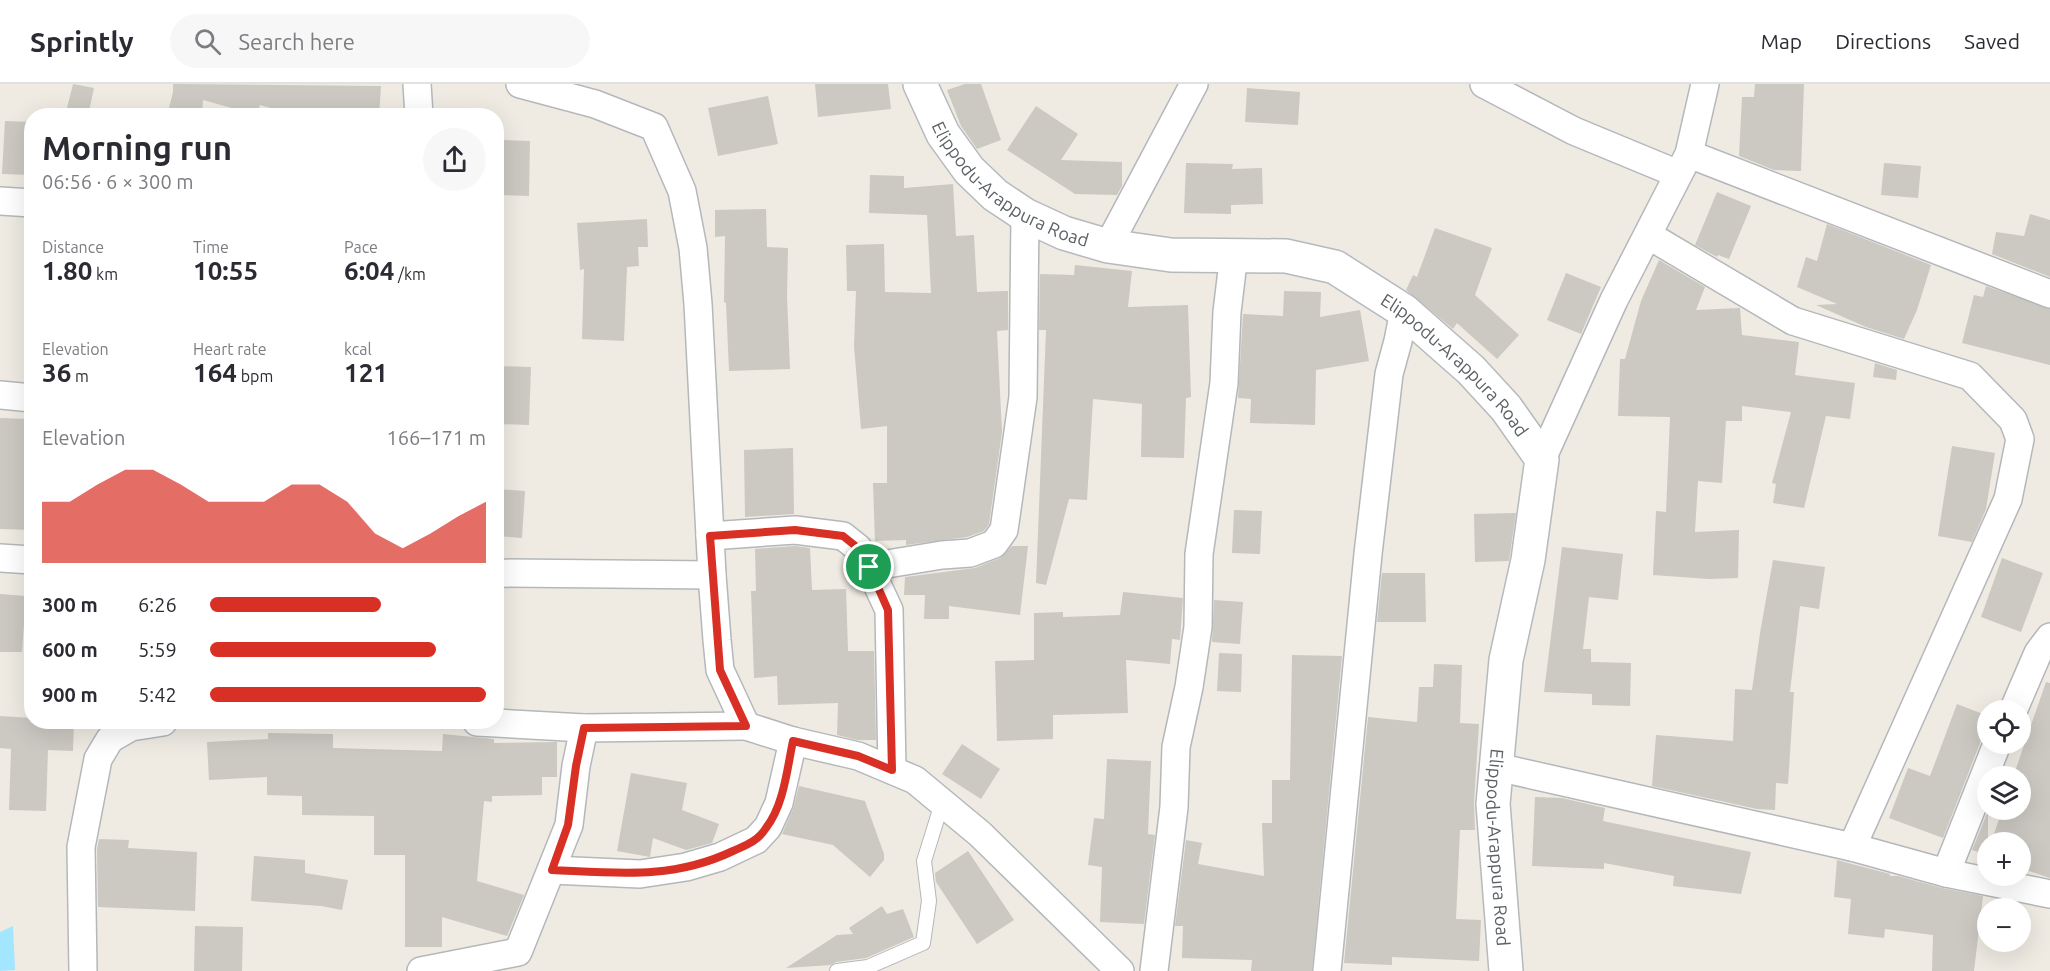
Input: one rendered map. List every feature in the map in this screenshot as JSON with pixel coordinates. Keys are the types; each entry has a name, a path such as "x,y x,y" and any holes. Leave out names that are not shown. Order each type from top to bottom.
{"street":[{"path":"417,84 418,108"},
{"path":"520,84 595,104 654,127 682,191 693,248 698,304 712,576 720,670 746,726"},
{"name":"Elippodu-Arappura Road","path":"920,84 943,134 969,170 995,195 1025,215 1064,233 1108,246 1171,255 1286,256 1335,267 1404,311 1471,370 1506,408 1542,459 1528,560 1506,660 1493,804 1506,971"},
{"path":"1108,246 1194,84"},
{"path":"1484,84 1574,131 1684,164 2050,294"},
{"path":"1542,459 1614,300 1684,164 1705,84"},
{"path":"0,201 24,202"},
{"path":"869,567 942,555 970,553 994,544 1004,530 1023,397 1025,215"},
{"path":"1647,235 1793,321 1970,376 2013,420 2020,439 2008,500 1852,847"},
{"path":"1158,970 1174,807 1176,747 1189,687 1198,627 1199,554 1224,383 1227,312 1234,254"},
{"path":"1327,971 1368,554 1389,374 1404,311"},
{"path":"0,395 24,397"},
{"path":"710,536 795,530 843,536 858,548 888,610 892,770"},
{"path":"0,558 24,560"},
{"path":"504,573 712,576"},
{"path":"2018,700 2038,653 2050,637"},
{"path":"504,724 584,728 746,726 793,741 858,756 915,780 980,834 1120,971"},
{"path":"422,971 518,952 568,825 584,728"},
{"path":"83,971 81,847 98,759 110,739 129,729"},
{"path":"552,870 640,874 686,867 720,857 756,840 768,827 779,802 793,741"},
{"path":"1946,873 1993,754"},
{"path":"1497,767 1852,847 1946,873 2050,894"}],"lane":[{"path":"837,971 868,967 923,943 928,901 924,861 942,803"}],"water":[{"path":"13,926 15,970 0,971 0,932"}],"building":[{"path":"73,84 94,88 90,108 67,108"},
{"path":"173,84 381,86 380,108 271,108 260,105 259,108 232,108 203,100 202,108 169,108"},
{"path":"815,84 888,84 891,109 818,117"},
{"path":"965,84 981,84 1001,140 977,149 961,126 947,90"},
{"path":"1755,84 1804,84 1801,171 1774,170 1739,156 1742,97 1754,97"},
{"path":"1247,88 1300,92 1298,125 1245,122"},
{"path":"768,96 778,144 718,156 708,108"},
{"path":"1036,106 1078,134 1061,160 1122,162 1122,186 1117,195 1075,194 1007,150"},
{"path":"5,121 24,122 24,175 2,174"},
{"path":"504,140 530,141 529,196 504,195"},
{"path":"1186,163 1233,164 1232,169 1262,168 1263,204 1231,205 1231,214 1184,213"},
{"path":"1884,163 1921,166 1918,198 1881,195"},
{"path":"870,175 904,176 904,188 953,184 956,236 974,235 977,292 1008,291 1008,330 997,331 1002,432 989,524 984,531 967,537 906,545 906,540 875,541 873,483 887,483 887,426 861,429 854,346 856,291 847,291 846,245 884,244 885,292 931,293 927,215 869,213"},
{"path":"1717,192 1751,206 1729,259 1718,255 1717,257 1695,245"},
{"path":"766,209 767,247 788,248 790,369 729,371 726,303 724,302 725,236 715,237 715,210"},
{"path":"2030,214 2050,220 2050,277 1992,254 1996,232 2024,236"},
{"path":"647,219 648,247 638,247 639,266 627,267 624,341 582,339 584,269 580,270 577,223"},
{"path":"1827,224 1931,265 1917,310 1904,339 1866,327 1816,305 1837,304 1797,287 1806,257 1817,261"},
{"path":"1435,228 1492,248 1475,295 1519,335 1497,359 1457,323 1453,329 1406,290 1413,275 1417,277"},
{"path":"1659,260 1705,287 1696,310 1740,308 1742,335 1799,342 1795,375 1855,383 1850,419 1826,416 1804,508 1773,503 1776,484 1772,483 1791,412 1742,406 1742,421 1726,421 1722,483 1698,481 1695,532 1739,530 1738,578 1709,579 1653,575 1656,511 1666,512 1670,417 1618,416 1620,359 1625,359 1641,301"},
{"path":"1075,265 1132,271 1128,307 1188,305 1191,397 1186,398 1184,458 1141,457 1142,404 1093,399 1087,500 1069,499 1046,585 1036,583 1046,330 1039,330 1040,274 1074,275"},
{"path":"1566,273 1601,287 1581,334 1547,320"},
{"path":"1986,286 2050,309 2050,365 1962,343 1974,295 1983,297"},
{"path":"1284,291 1321,292 1320,317 1360,310 1369,361 1316,370 1315,425 1250,423 1251,399 1238,398 1243,314 1283,316"},
{"path":"1875,363 1897,370 1896,380 1873,377"},
{"path":"504,366 531,367 529,425 504,424"},
{"path":"0,418 24,419 24,530 0,529"},
{"path":"1952,446 1995,453 1986,509 1972,542 1938,536"},
{"path":"793,448 794,514 745,517 744,450"},
{"path":"504,490 525,491 522,538 504,537"},
{"path":"1234,510 1262,511 1260,554 1232,553"},
{"path":"1516,513 1509,561 1475,562 1474,514"},
{"path":"795,546 810,548 812,590 846,589 848,651 874,651 876,740 857,740 837,735 838,703 778,705 777,676 754,678 751,591 756,591 755,549"},
{"path":"1012,546 1028,546 1020,615 949,606 949,619 924,619 925,595 904,595 905,577 975,568 1000,558"},
{"path":"1562,547 1623,554 1618,600 1589,597 1583,649 1591,649 1591,662 1631,663 1630,706 1592,705 1592,694 1544,692"},
{"path":"2002,558 2043,573 2021,632 1981,617"},
{"path":"1773,560 1825,567 1819,609 1800,606 1790,692 1794,692 1788,784 1776,783 1775,810 1757,809 1652,786 1656,735 1733,741 1735,689 1752,690"},
{"path":"1382,573 1425,573 1426,622 1377,622"},
{"path":"1123,592 1183,598 1180,640 1172,639 1170,664 1126,660 1128,713 1053,715 1053,739 997,741 995,661 1034,660 1034,613 1063,612 1063,617 1120,615"},
{"path":"0,594 24,596 22,652 0,652"},
{"path":"1214,600 1243,602 1240,644 1212,642"},
{"path":"1219,653 1242,654 1241,692 1217,691"},
{"path":"1292,655 1342,656 1312,971 1251,971 1252,960 1182,958 1183,926 1175,926 1186,840 1202,843 1198,864 1264,876 1262,823 1272,823 1272,780 1290,780"},
{"path":"1434,664 1462,665 1460,723 1479,724 1474,802 1475,830 1460,830 1456,919 1481,920 1479,961 1392,957 1392,965 1344,963 1368,717 1417,722 1419,687 1433,687"},
{"path":"2046,682 2050,683 2050,878 2031,872 2031,832 1995,832 1999,820 2031,820 2031,766 2017,766 2021,754 2031,754 2031,725"},
{"path":"1957,704 1977,712 1977,751 1943,838 1889,818 1908,768 1930,776"},
{"path":"0,716 24,718 24,729 74,729 73,751 48,750 46,811 9,810 11,749 0,748"},
{"path":"268,733 333,734 333,748 442,751 443,734 494,739 494,743 557,742 557,777 542,777 542,795 492,796 492,802 484,801 477,881 524,895 507,936 442,917 442,947 405,947 405,855 374,855 374,816 302,815 302,796 267,795 267,777 209,780 207,742 268,739"},
{"path":"962,744 1000,769 981,799 942,774"},
{"path":"1107,759 1151,761 1148,834 1155,835 1144,924 1100,922 1102,867 1088,865 1094,818 1104,819"},
{"path":"631,773 687,783 682,810 719,824 712,843 686,850 653,838 650,857 617,851"},
{"path":"799,786 865,801 884,854 884,860 870,877 833,845 782,834 793,809"},
{"path":"1535,797 1562,798 1605,808 1603,821 1751,852 1741,894 1673,886 1674,876 1604,863 1604,869 1532,866"},
{"path":"1984,820 1988,820 1988,832 1979,832"},
{"path":"1977,838 1977,852 1972,850"},
{"path":"99,839 129,840 128,848 197,852 195,911 98,907 97,849"},
{"path":"968,851 1014,920 977,944 936,882 935,873"},
{"path":"254,856 305,860 305,873 348,880 342,910 321,906 251,901"},
{"path":"1837,860 1890,874 1890,876 1983,896 1983,898 1977,898 1977,946 1974,971 1932,971 1933,935 1885,929 1884,938 1848,934 1851,899 1834,897"},
{"path":"882,906 887,914 903,909 914,937 866,958 836,962 831,965 786,968 837,935 853,934 849,928"},
{"path":"195,926 243,927 242,971 194,971"}],"route":[{"path":"795,530 843,536 858,548 869,567 888,610 892,770 858,756 793,741 779,802 768,827 756,840 720,857 686,867 640,874 552,870 568,825 584,728 746,726 720,670 710,536 795,530"}]}
